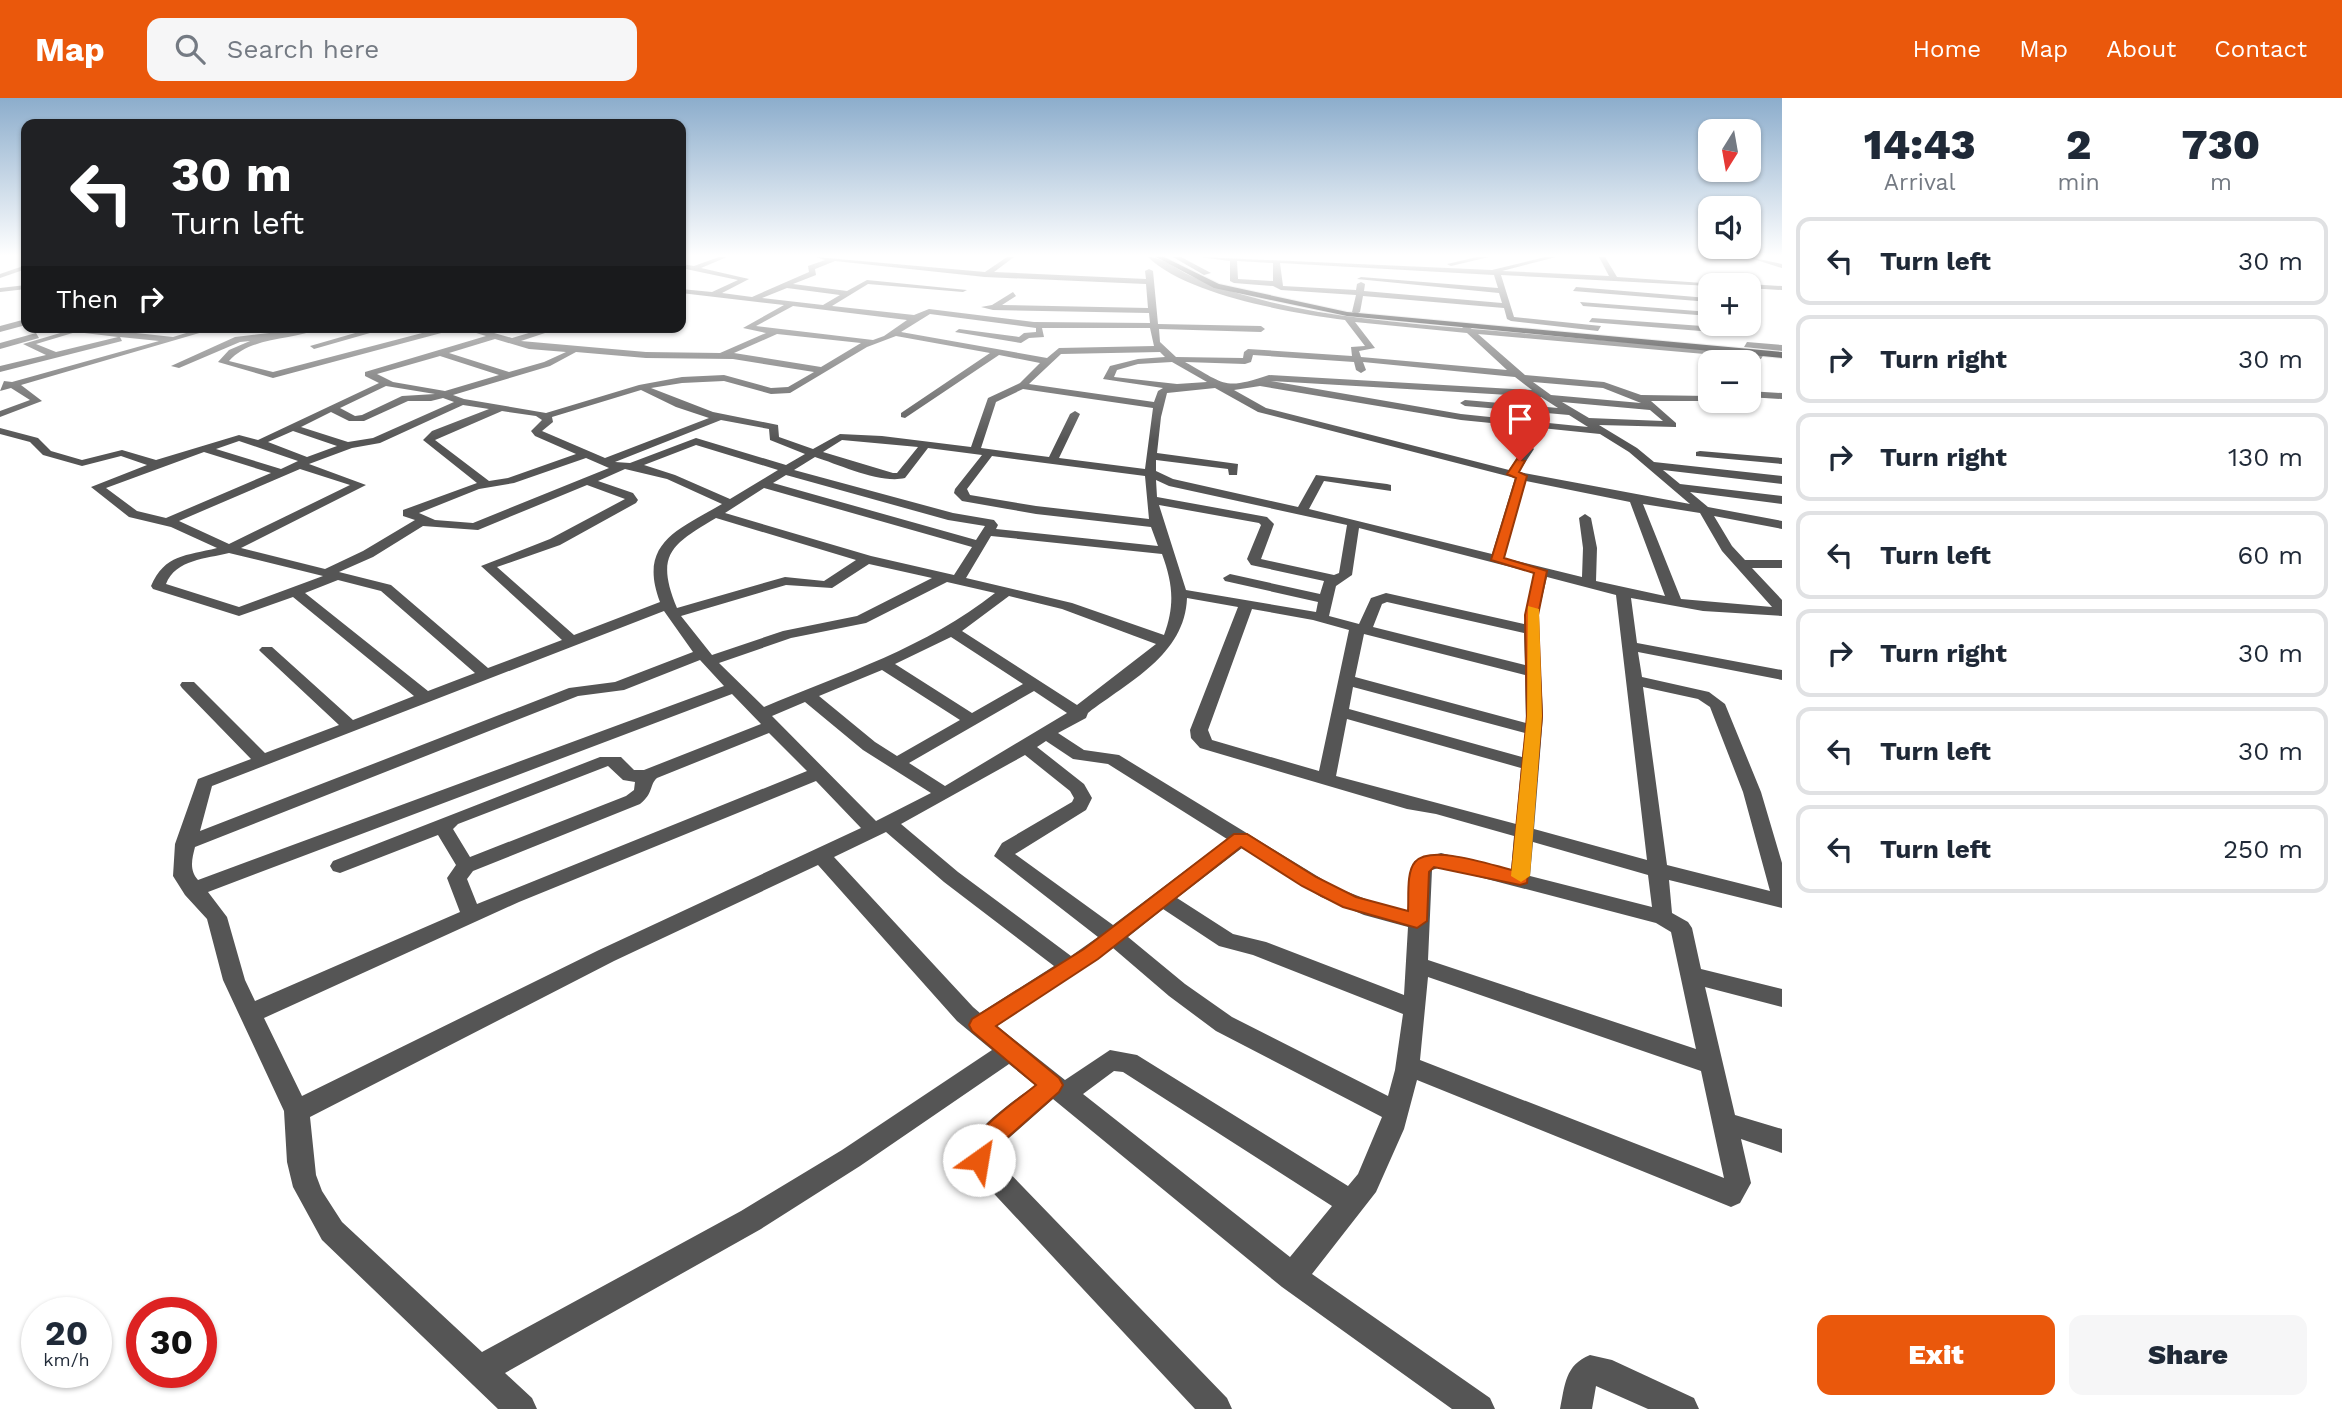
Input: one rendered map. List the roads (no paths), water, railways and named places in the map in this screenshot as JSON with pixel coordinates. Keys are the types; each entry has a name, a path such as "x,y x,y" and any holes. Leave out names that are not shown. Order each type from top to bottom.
{"main road":[{"path":"1385,318 1465,327 1601,329 1782,353"},
{"path":"1409,318 1465,327"}],"street":[{"path":"765,318 747,327 872,342"},
{"path":"885,318 914,323"},
{"path":"642,387 682,380 724,378 781,391 796,387 872,342 920,318"},
{"path":"984,318 1036,325 1261,329"},
{"path":"1153,318 1156,343 1176,362 1262,410 1517,475 1782,525"},
{"path":"1348,318 1371,348 1354,349 1366,383"},
{"path":"1361,318 1782,353"},
{"path":"1460,318 1601,329 1636,323 1698,327"},
{"path":"1593,318 1601,329"},
{"path":"1633,318 1636,323"},
{"path":"1663,318 1669,326"},
{"path":"0,329 21,323"},
{"path":"947,330 1021,340 1027,335 1041,334 1036,325"},
{"path":"1465,327 1543,394 1603,431 1678,486 1704,510 1727,548 1780,606"},
{"path":"0,329 10,331 0,335"},
{"path":"493,337 368,374 386,383 428,389 463,402 530,410 546,416 642,387 778,331"},
{"path":"0,346 46,333"},
{"path":"55,355 27,344 68,333"},
{"path":"111,333 173,340"},
{"path":"0,369 137,333"},
{"path":"0,388 197,333"},
{"path":"176,366 242,333"},
{"path":"251,333 264,338"},
{"path":"292,333 264,338 228,354 223,362 273,375 433,333"},
{"path":"314,346 364,333"},
{"path":"481,333 508,342 646,355 721,356 822,370"},
{"path":"508,342 539,333"},
{"path":"894,333 1048,362"},
{"path":"288,334 341,357"},
{"path":"330,409 359,419 403,399 443,395 556,361 576,348"},
{"path":"975,450 992,400 1024,385 1059,351 1161,349"},
{"path":"905,415 999,351"},
{"path":"438,352 508,375"},
{"path":"1248,360 1246,352 1444,366 1616,386 1639,398 1672,426 1586,421"},
{"path":"1283,366 1252,363 1248,360 1123,363 1113,368 1108,379 1181,386 1259,383 1469,418 1603,431"},
{"path":"1444,366 1461,389 1469,418"},
{"path":"1306,369 1312,380"},
{"path":"1259,383 1266,378 1543,394 1698,399"},
{"path":"0,382 12,385 36,402 0,414"},
{"path":"262,444 264,440 386,383"},
{"path":"1024,385 1159,405"},
{"path":"297,1111 652,934 882,827 1080,714 1166,643 1174,629 1182,593 1152,500 1152,465 1163,391 1181,386"},
{"path":"642,387 668,401 720,417 774,427 776,440 896,477 926,444"},
{"path":"1543,394 1653,408"},
{"path":"1761,395 1782,396"},
{"path":"167,522 302,463 348,446 376,441 463,402"},
{"path":"1465,403 1572,412"},
{"path":"486,484 428,440 436,433 505,406"},
{"path":"1052,461 1075,414"},
{"path":"546,416 549,420 537,433 604,462 675,478 730,503"},
{"path":"604,462 720,417"},
{"path":"292,427 348,446"},
{"path":"0,431 34,440 47,453 78,463 122,453 151,464 163,463"},
{"path":"1071,967 882,827 819,773 706,657 669,609 661,557 676,536 845,436 1052,461 1234,466 1233,473"},
{"path":"302,463 302,458 239,438 97,487 133,514 167,522 229,549 377,584 391,592 484,673"},
{"path":"185,844 575,691 618,687 706,657 788,634 861,620 953,577 980,545 992,525 952,517 786,470 696,441 474,527 430,521 407,513 486,484 510,481 586,454"},
{"path":"205,449 282,473"},
{"path":"1497,560 1517,475 1528,449"},
{"path":"990,452 961,489 960,493 966,498 1035,510 1158,524"},
{"path":"1700,454 1782,461"},
{"path":"302,463 360,485 229,549 195,555 174,563 163,572 158,586 239,612 295,592 368,554 418,523 430,521"},
{"path":"1152,465 1169,482 1354,523 1623,592 1675,602 1780,606"},
{"path":"1651,465 1782,480"},
{"path":"1302,511 1320,477 1387,488"},
{"path":"571,640 488,566 555,542 632,500 629,496 588,481"},
{"path":"763,484 980,545"},
{"path":"1678,486 1782,500"},
{"path":"1635,499 1675,602"},
{"path":"1152,500 1263,520 1268,524 1254,559 1256,562 1337,580"},
{"path":"713,513 867,559 1009,590 1067,606 1166,643"},
{"path":"1585,518 1590,548 1589,583"},
{"path":"1319,618 1324,616 1329,584 1345,575 1354,523"},
{"path":"988,532 1168,551"},
{"path":"521,1409 332,1231 314,1205 298,1166 297,1111 234,980 218,917 192,890 183,876 185,844 204,783 571,640 669,609 785,581 827,584 867,559"},
{"path":"1742,564 1782,564"},
{"path":"1520,878 1534,730 1531,630 1541,571"},
{"path":"1230,579 1326,600"},
{"path":"340,866 606,761 615,761 628,776 647,776 767,720 807,695 953,631 1009,590"},
{"path":"295,592 424,696"},
{"path":"1623,592 1662,911 1660,915"},
{"path":"1182,593 1319,618 1533,673"},
{"path":"1326,780 1346,680 1361,629 1376,601 1386,597 1531,630"},
{"path":"1246,605 1199,730 1200,738 1217,749 1657,870 1782,899 1752,792 1717,704 1703,695 1634,680"},
{"path":"953,631 1080,714"},
{"path":"1629,646 1782,675"},
{"path":"267,650 349,725"},
{"path":"883,663 972,720"},
{"path":"1346,680 1534,730"},
{"path":"895,764 1034,684"},
{"path":"188,685 261,759"},
{"path":"192,890 735,687"},
{"path":"807,695 843,727 895,764 943,793"},
{"path":"1340,712 1531,765"},
{"path":"1046,733 1079,755 1113,759 1309,881 1350,902 1417,921"},
{"path":"1025,746 1078,788 1083,799 1079,806 1009,848 1004,856 1114,937 1177,990 1224,1024 1396,1112"},
{"path":"251,1013 471,914 819,773"},
{"path":"471,914 457,878 466,866 633,800 643,792 647,776"},
{"path":"443,826 466,866"},
{"path":"980,1025 1114,937 1241,838"},
{"path":"822,857 965,1014 1009,1051 1292,1277 1479,1409"},
{"path":"1292,1277 1352,1204 1380,1158 1396,1112 1407,1065 1415,1009 1419,965 1417,921 1420,872 1422,866 1430,861 1441,860 1520,878 1660,915 1679,924 1738,1184 1731,1194 1407,1065"},
{"path":"1162,899 1227,940 1258,948 1415,1009"},
{"path":"1419,965 1712,1065"},
{"path":"1692,975 1782,998"},
{"path":"481,1369 751,1220 851,1158 1009,1051"},
{"path":"1216,1409 979,1160 981,1146 1058,1090 1110,1060 1121,1059 1352,1204"},
{"path":"1725,1123 1782,1140"},
{"path":"1576,1409 1581,1379 1590,1370 1601,1371 1683,1409"}]}
